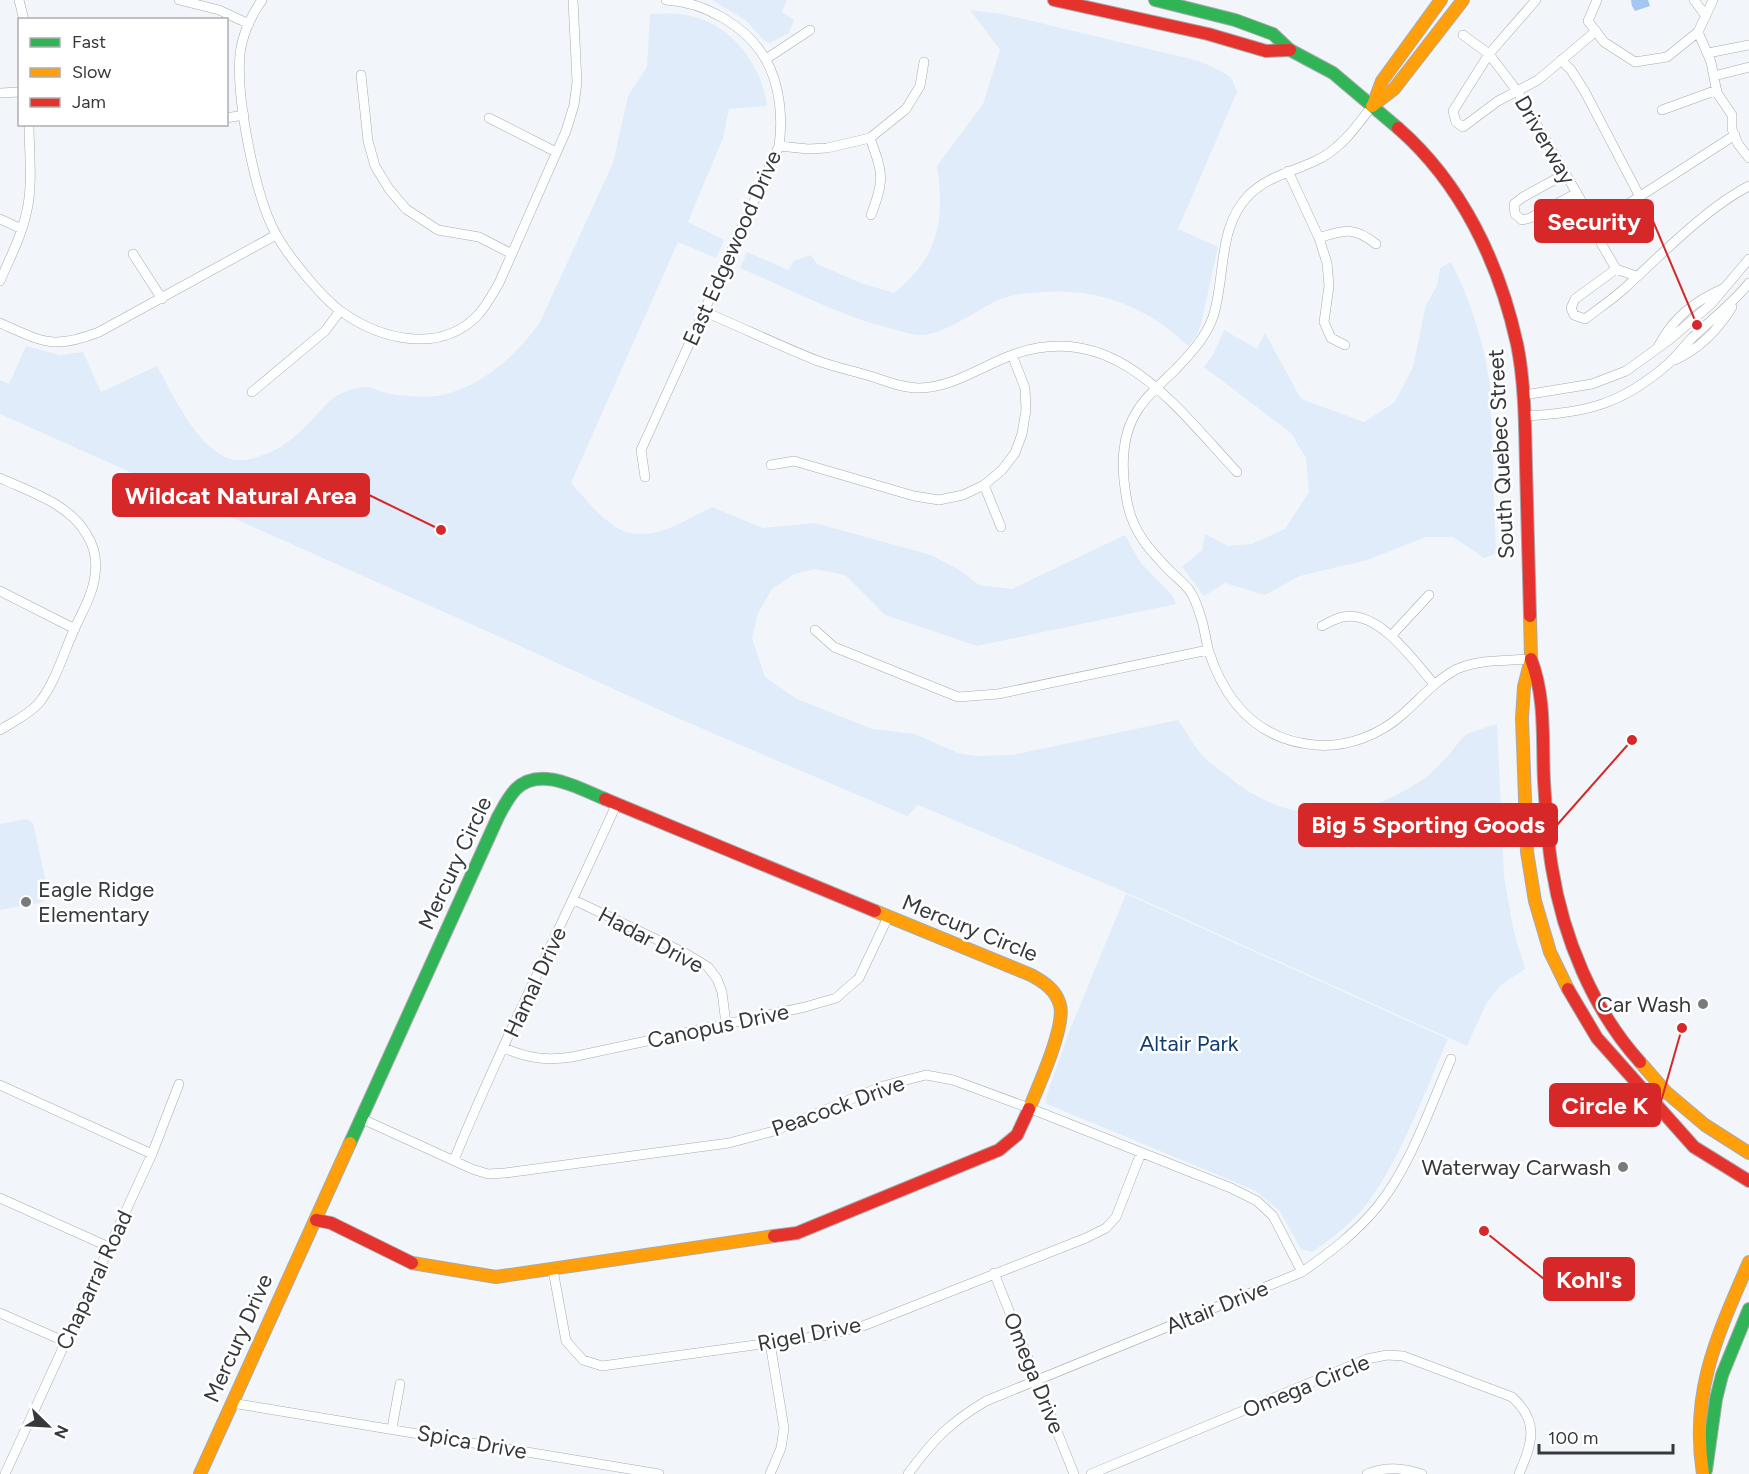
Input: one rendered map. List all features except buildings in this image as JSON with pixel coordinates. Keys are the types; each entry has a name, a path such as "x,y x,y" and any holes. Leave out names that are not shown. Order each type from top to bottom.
{"main road":[{"name":"South Quebec Street","path":"1054,0 1208,34 1266,51 1290,50"},
{"name":"South Quebec Street","path":"1155,0 1226,17 1273,33 1290,50 1333,73 1401,129 1427,157 1454,192 1476,229 1507,305 1517,345 1524,395 1531,659 1524,687 1522,718 1527,852 1535,901 1557,969 1597,1038 1696,1149 1749,1181"},
{"path":"1372,106 1382,80 1441,0"},
{"path":"1372,106 1394,89 1463,0"},
{"name":"South Quebec Street","path":"1531,659 1539,682 1542,708 1546,819 1551,870 1560,915 1578,962 1594,996 1618,1035 1646,1070 1688,1112 1749,1153"},
{"name":"Mercury Circle","path":"547,778 564,782 616,805 1031,975 1048,984 1057,997 1062,1011 1060,1024 1016,1137 999,1150 797,1233 496,1277 413,1263 331,1222 316,1220 360,1118 498,817 513,790 531,779 547,778"},
{"name":"Mercury Drive","path":"200,1474 316,1220"},
{"path":"1704,1474 1698,1437 1703,1384 1720,1331 1749,1262"},
{"path":"1704,1474 1722,1376 1749,1309"}],"street":[{"path":"19,0 24,18"},
{"path":"179,0 219,10 249,24"},
{"path":"262,0 249,24 241,51 239,77 257,182 276,235 304,273 340,311 368,328 391,336 420,340 439,338 475,318 489,302 512,254 566,130 574,105 577,82 573,0"},
{"name":"East Edgewood Drive","path":"645,477 641,450 778,146 781,129 775,82 766,59 737,28 718,16 700,7 666,0"},
{"path":"1536,0 1489,54 1453,111 1456,122 1463,127 1498,101 1538,80 1596,31"},
{"path":"1597,0 1588,21 1604,42 1635,62 1668,57 1698,32 1713,0"},
{"path":"1694,0 1706,16"},
{"path":"766,59 810,30"},
{"path":"1698,32 1708,53 1717,90 1732,115 1732,129 1749,158"},
{"name":"Driverway","path":"1463,35 1489,54 1517,91 1576,193 1601,230 1601,243 1616,269"},
{"path":"1708,53 1749,45"},
{"path":"1562,60 1585,93 1640,196"},
{"path":"778,146 827,148 870,138 906,109 920,86 924,62"},
{"path":"1714,76 1749,67"},
{"path":"361,75 368,141 375,166 389,189 406,208 438,230 479,237 512,254"},
{"path":"1662,111 1717,90"},
{"path":"0,93 18,92"},
{"path":"1372,106 1349,135 1329,153 1315,162 1266,181 1247,196 1234,216 1226,240 1214,315 1203,338 1139,408 1128,431 1122,457 1127,504 1135,529 1150,552 1189,591 1198,608 1208,650 1222,687 1238,708 1257,724 1278,736 1298,743 1318,745 1338,744 1371,735 1402,715 1434,684 1455,670 1469,664 1531,659"},
{"path":"228,118 244,115"},
{"path":"489,118 556,152"},
{"path":"0,281 22,229 28,208 29,126"},
{"path":"1597,224 1735,135"},
{"path":"870,138 882,173 881,189 871,215"},
{"path":"1288,171 1319,238 1327,263 1329,286 1324,322 1331,338 1345,345"},
{"path":"1565,174 1514,204 1515,214 1522,220 1530,218 1576,193"},
{"path":"1636,276 1616,269 1575,299 1571,306 1574,315 1585,319 1625,288 1693,227 1738,191 1749,186"},
{"path":"0,219 22,229"},
{"path":"1319,238 1349,230 1365,235 1376,244"},
{"path":"0,323 38,340 57,344 77,341 162,299 276,235"},
{"path":"133,255 162,299"},
{"path":"1524,395 1579,387 1604,381 1626,371 1657,349 1674,322 1702,297 1726,287 1749,259"},
{"path":"1525,416 1575,412 1605,404 1637,387 1670,362 1694,336 1738,297 1749,283"},
{"path":"252,392 325,331 340,311"},
{"path":"705,312 819,361 916,388 952,383 1012,355 1038,348 1062,346 1101,352 1158,387 1237,472"},
{"path":"771,465 794,461 914,496 939,500 963,495 984,485 1002,471 1015,453 1022,434 1026,410 1025,388 1012,355"},
{"path":"0,478 63,509 78,520 94,552 95,575 88,600 47,691 36,706 0,730"},
{"path":"984,485 1001,527"},
{"path":"0,591 75,629"},
{"path":"1391,636 1429,595"},
{"path":"1322,626 1342,617 1357,616 1374,623 1391,636 1434,684"},
{"path":"816,630 834,647 958,698 998,694 1208,650"},
{"name":"Hamal Drive","path":"454,1160 482,1093 616,805"},
{"name":"Hadar Drive","path":"573,900 708,966 722,992 726,1024"},
{"name":"Canopus Drive","path":"504,1048 521,1055 553,1060 805,1007 836,998 859,978 888,917"},
{"name":"Altair Drive","path":"908,1474 949,1425 986,1401 1302,1272 1329,1253 1378,1206 1412,1149 1451,1059"},
{"name":"Peacock Drive","path":"360,1118 488,1174 505,1173 729,1143 774,1131 883,1086 926,1076 953,1080 1231,1188 1257,1201 1273,1216 1302,1272"},
{"path":"0,1084 152,1154"},
{"name":"Chaparral Road","path":"5,1474 152,1154 179,1084"},
{"name":"Rigel Drive","path":"553,1270 566,1341 583,1360 602,1366 828,1335 863,1326 1106,1228 1116,1217 1141,1153"},
{"path":"0,1198 109,1247"},
{"name":"Omega Drive","path":"994,1273 1074,1474"},
{"path":"0,1313 66,1342"},
{"path":"770,1344 784,1428 782,1448 770,1474"},
{"name":"Omega Circle","path":"1091,1474 1367,1359 1387,1355 1403,1356 1429,1365 1512,1397 1522,1406 1529,1419 1532,1434 1531,1446 1519,1474"},
{"name":"Spica Drive","path":"392,1428 400,1384"},
{"name":"Spica Drive","path":"232,1403 659,1474"},
{"path":"1366,1474 1388,1468 1405,1468 1422,1474"}],"green space":[{"path":"712,0 787,0 782,12 794,20 789,33 770,43 764,40 745,20"},
{"path":"970,10 1002,14 1195,60 1231,77 1237,92 1178,229 1218,247 1201,324 1196,336 1188,346 1173,332 1122,303 1084,293 1064,292 1009,296 938,331 913,334 853,317 740,268 747,252 788,270 794,261 811,255 817,264 861,283 894,293 921,266 935,236 939,220 937,166 983,104 1000,50"},
{"path":"650,14 695,17 711,23 725,33 738,44 758,73 767,106 729,109 723,138 688,222 724,240 716,258 678,242 571,483 594,509 623,531 649,534 662,531 712,507 763,528 815,523 931,555 961,571 979,585 1012,589 1125,535 1140,562 1172,595 1176,604 977,646 885,615 845,575 815,569 794,574 772,589 758,613 752,638 765,677 797,699 872,729 915,734 958,753 976,756 1012,755 1178,720 1204,757 1248,791 1272,803 1296,811 1320,814 1345,812 1394,796 1419,782 1441,764 1467,734 1497,724 1504,876 1513,928 1525,969 1501,985 1486,1004 1467,1046 1125,892 918,805 907,816 675,717 0,414 0,380 9,384 26,346 60,355 83,352 101,392 157,366 178,405 197,432 218,453 235,460 259,457 283,445 333,398 350,390 368,387 391,394 433,396 460,389 487,375 522,345 540,322 613,163 628,96 647,67"},
{"path":"1451,262 1476,322 1490,386 1496,554 1484,558 1453,537 1426,537 1367,560 1300,576 1265,595 1225,583 1204,596 1182,567 1202,550 1205,534 1228,546 1252,544 1285,529 1309,492 1306,458 1291,433 1204,367 1213,355 1224,330 1257,349 1265,333 1301,399 1364,422 1395,402 1413,367 1426,305 1437,286 1440,268"},
{"path":"26,819 33,823 48,891 43,902 0,910 0,824"},
{"name":"Altair Park","path":"1126,894 1448,1039 1387,1173 1361,1211 1332,1238 1312,1252 1301,1249 1279,1210 1254,1190 1047,1104 1046,1097 1071,1027"}],"water":[{"path":"1631,0 1648,0 1650,6 1635,11"}],"traffic: fast":[{"path":"1155,0 1235,20 1273,34 1290,50 1333,73 1398,128"},
{"path":"350,1143 498,817 511,795 526,782 548,779 572,785 605,799"},
{"path":"1706,1470 1716,1399 1722,1375 1749,1309"}],"traffic: slow":[{"path":"1373,105 1382,81 1441,0"},
{"path":"1372,106 1394,89 1463,0"},
{"path":"1530,616 1531,659 1524,687 1522,718 1527,852 1535,901 1550,952 1568,989"},
{"path":"875,911 1031,975 1052,991 1060,1005 1059,1027 1050,1057 1029,1109"},
{"path":"1640,1062 1666,1092 1705,1125 1749,1153"},
{"path":"200,1474 350,1143"},
{"path":"412,1263 496,1277 774,1236"},
{"path":"1703,1474 1700,1444 1703,1390 1717,1340 1749,1262"}],"traffic: jam":[{"path":"1054,0 1208,34 1266,51 1290,50"},
{"path":"1398,128 1441,173 1459,199 1488,254 1509,313 1520,359 1523,389 1530,616"},
{"path":"1531,659 1541,704 1549,847 1564,920 1572,946 1594,996 1623,1042 1640,1062"},
{"path":"605,799 875,911"},
{"path":"1568,989 1597,1038 1694,1147 1749,1181"},
{"path":"774,1236 797,1233 999,1150 1017,1135 1029,1109"},
{"path":"316,1220 331,1223 412,1263"}],"place":[{"name":"Security","path":"1697,325"},
{"name":"Wildcat Natural Area","path":"441,530"},
{"name":"Big 5 Sporting Goods","path":"1632,740"},
{"name":"Eagle Ridge Elementary","path":"26,902"},
{"name":"Car Wash","path":"1703,1004"},
{"name":"Circle K","path":"1682,1028"},
{"name":"Waterway Carwash","path":"1623,1167"},
{"name":"Kohl's","path":"1484,1231"}]}
